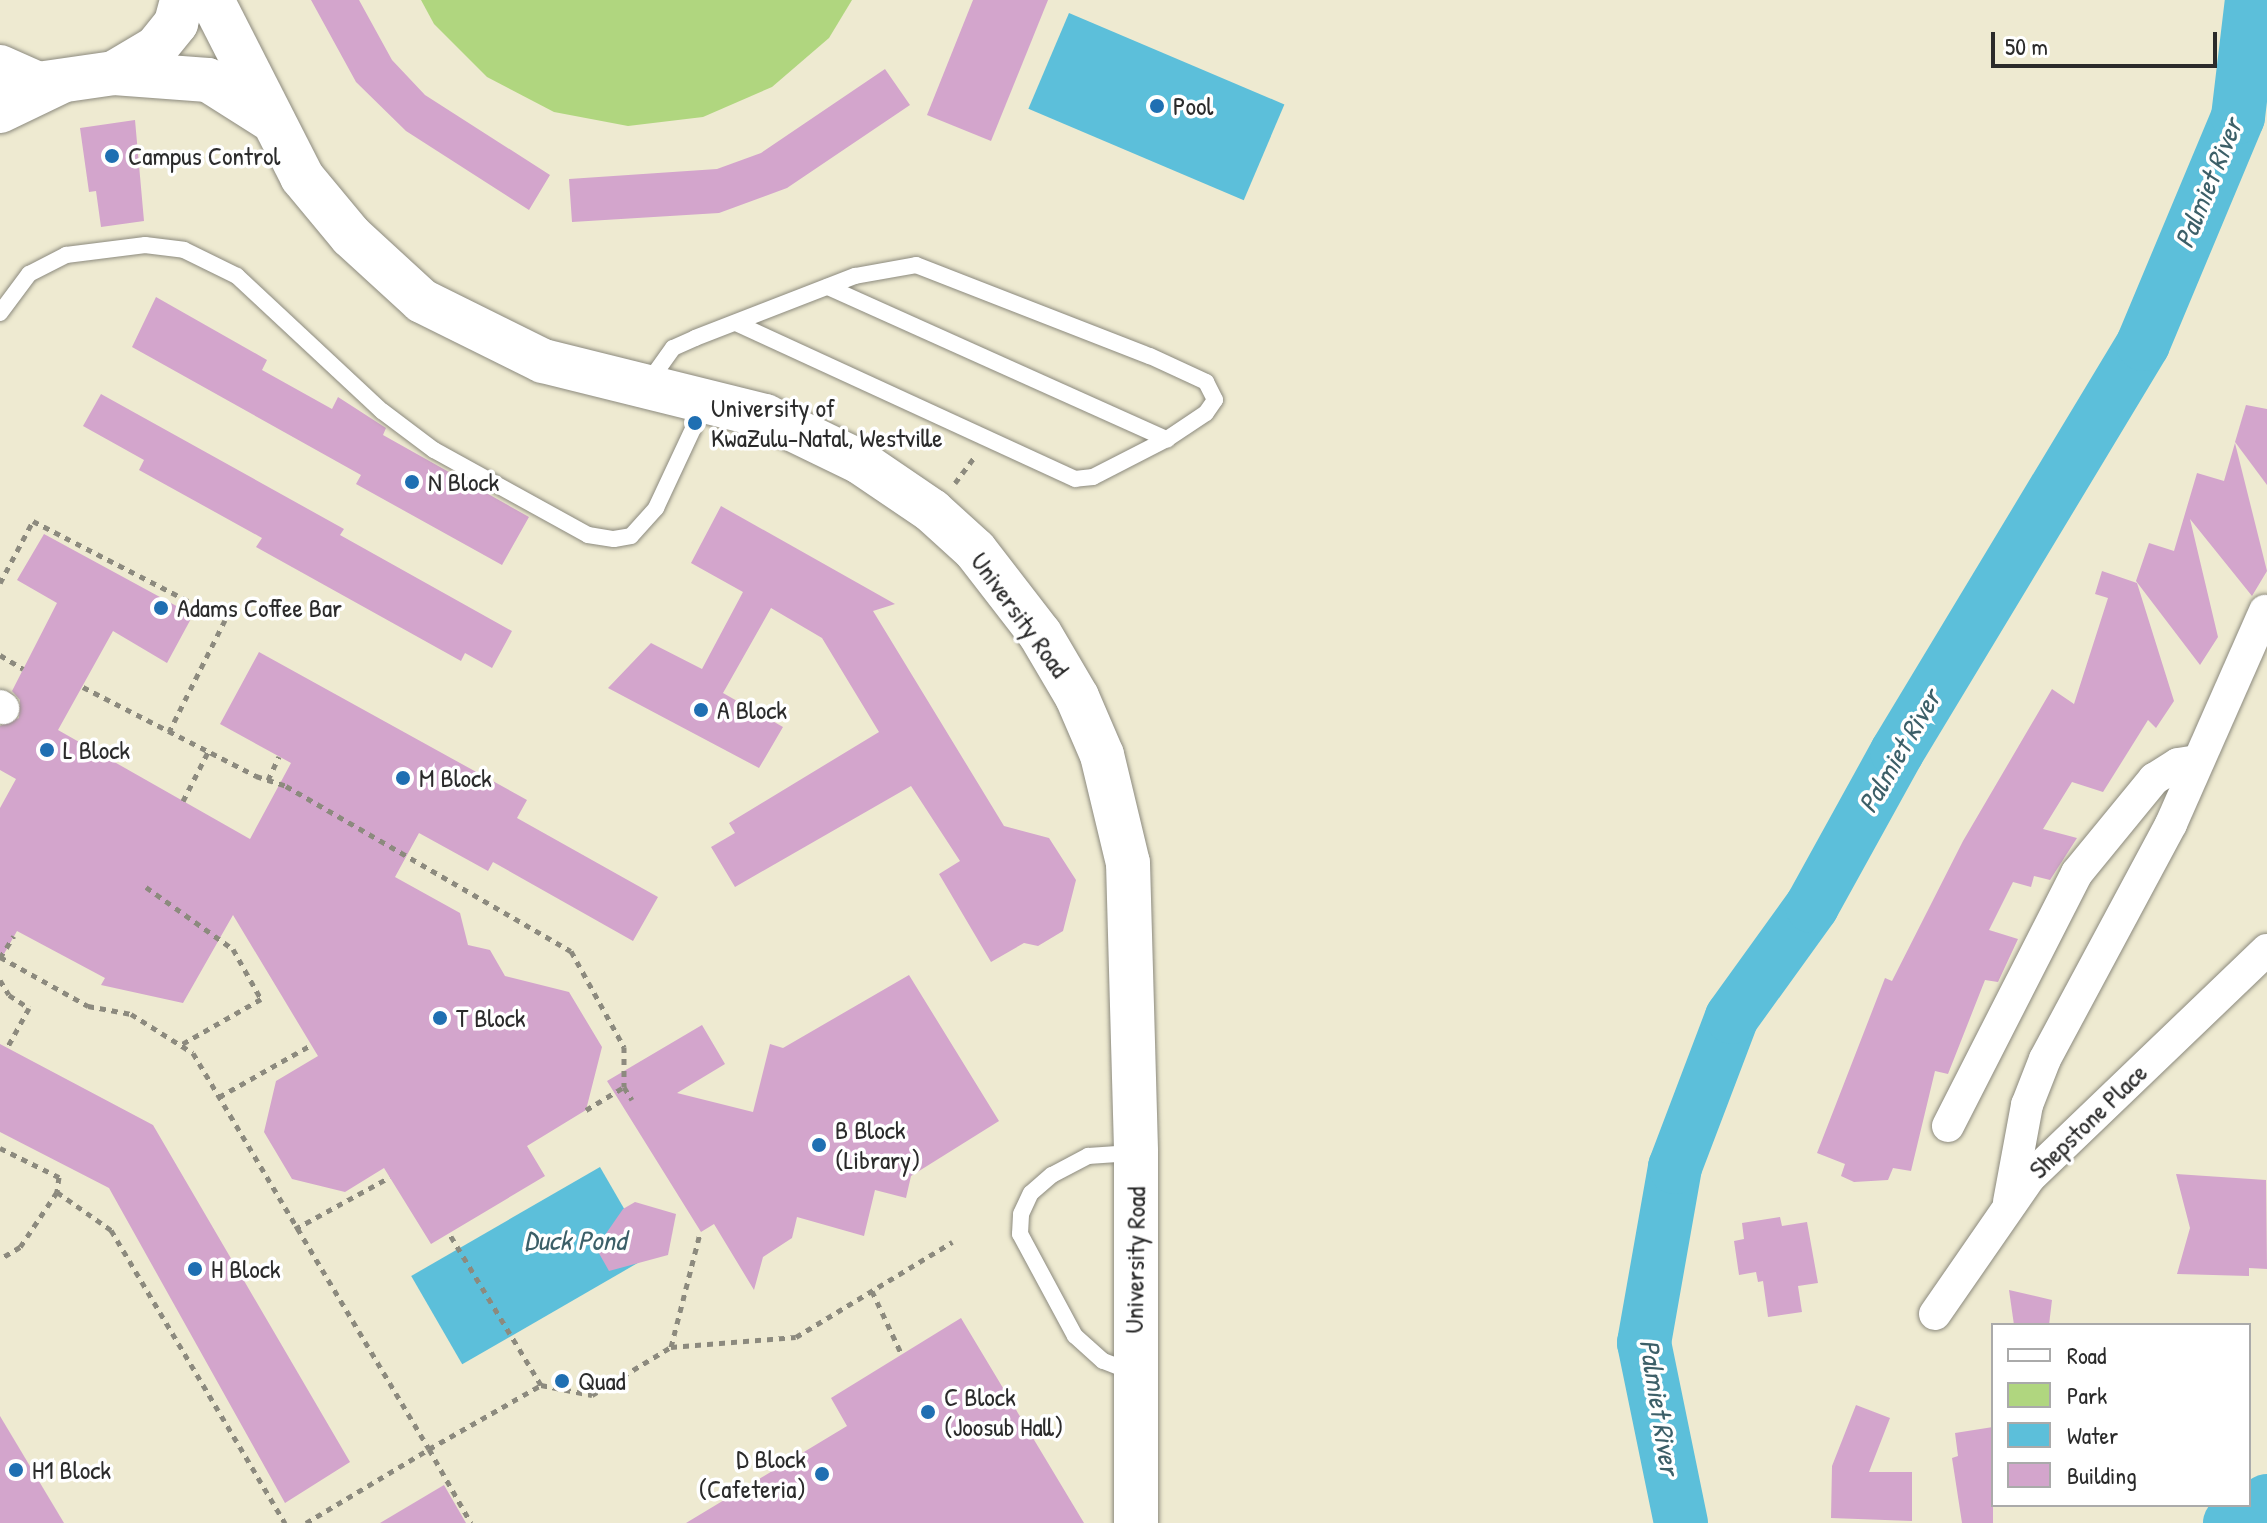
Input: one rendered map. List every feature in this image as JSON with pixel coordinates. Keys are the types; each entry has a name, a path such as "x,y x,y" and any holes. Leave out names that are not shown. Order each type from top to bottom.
{"street":[{"path":"0,67 38,84 114,73 156,48 176,23 182,0"},
{"name":"University Road","path":"212,0 268,118 302,177 351,236 422,301 543,361 698,397 815,438 932,511 998,577 1077,697 1102,755 1128,863 1136,1152 1133,1372 1136,1523"},
{"name":"University Road","path":"114,73 208,80 268,118"},
{"path":"0,111 60,82"},
{"path":"2009,1202 2027,1105 2045,1059 2164,837 2265,611"},
{"path":"1948,1126 2077,873 2154,779 2196,761"},
{"name":"Shepstone Place","path":"1935,1314 2009,1202 2059,1147 2267,950"}],"lane":[{"path":"0,313 29,274 66,255 145,245 184,250 237,276 422,442 588,535 614,539 631,536 656,508 693,429 698,397"},
{"path":"648,383 673,348 736,323 828,287 855,276 916,265 1150,356 1214,391 1215,400 1206,413 1167,439 1104,472 1075,479 736,323"},
{"path":"828,287 1167,439"},
{"path":"1133,1372 1103,1361 1075,1336 1020,1234 1021,1214 1031,1193 1052,1175 1088,1156 1136,1152"}],"path":[{"path":"0,583 33,521 225,620 169,732"},
{"path":"0,655 23,669"},
{"path":"83,687 268,780 571,951 624,1047 624,1087 632,1100"},
{"path":"183,801 208,752"},
{"path":"268,780 279,756"},
{"path":"146,887 233,949 261,999 182,1044"},
{"path":"14,936 0,958 88,1006 131,1014 193,1053 471,1523"},
{"path":"0,980 9,995 29,1008 7,1048"},
{"path":"219,1097 311,1045"},
{"path":"586,1110 624,1087"},
{"path":"0,1148 59,1177 57,1192 20,1247 0,1259"},
{"path":"295,1229 390,1177"},
{"path":"57,1192 111,1230 285,1523"},
{"path":"449,1233 541,1385"},
{"path":"671,1347 700,1233"},
{"path":"306,1523 541,1385 592,1395 671,1347 796,1337 952,1242"},
{"path":"872,1291 901,1353"}],"green space":[{"path":"421,0 852,0 829,38 772,87 703,117 628,126 554,112 487,77 434,24"}],"water":[{"name":"Pool","path":"1069,13 1284,104 1244,200 1028,109"},
{"name":"Duck Pond","path":"600,1167 651,1255 462,1364 411,1276"}],"building":[{"path":"311,0 359,0 392,60 425,95 550,175 529,210 406,131 356,82"},
{"path":"973,0 1048,0 991,141 927,115"},
{"path":"885,69 910,105 787,188 719,213 572,222 569,179 717,169 761,153"},
{"name":"Campus Control","path":"135,120 144,221 101,227 96,191 89,192 80,128"},
{"path":"156,297 267,360 262,370 332,409 338,397 386,428 383,435 529,517 502,565 356,484 361,475 132,347"},
{"path":"101,394 344,529 340,535 512,631 492,668 465,653 461,661 256,547 262,538 139,470 144,460 83,426"},
{"path":"2246,405 2267,409 2267,485 2235,442"},
{"path":"2235,443 2267,571 2252,596 2190,519 2218,637 2200,665 2136,581 2149,543 2174,551 2197,473 2224,481"},
{"name":"A Block","path":"721,506 895,604 873,611 1004,826 1049,838 1076,880 1063,931 1038,946 1024,943 991,962 939,874 960,861 911,786 735,887 711,847 735,833 729,823 879,732 822,638 771,608 723,693 783,727 759,768 608,688 651,643 702,669 743,592 691,563"},
{"path":"44,534 193,615 167,663 113,631 58,730 250,839 291,763 220,724 259,652 527,800 517,818 658,897 633,941 493,862 488,871 419,833 395,877 460,913 468,945 490,950 505,976 569,992 602,1047 586,1110 527,1146 545,1176 431,1244 384,1168 345,1192 292,1179 264,1132 276,1081 318,1056 233,915 183,1003 101,985 105,978 17,931 0,961 0,808 16,779 0,770 0,726 19,718 20,700 12,691 57,603 17,580"},
{"path":"2102,571 2137,583 2174,701 2156,728 2148,720 2103,792 2072,782 2043,829 2077,838 2050,880 2034,876 2031,887 2013,882 1989,930 2018,939 1998,982 1985,980 1948,1074 1935,1071 1911,1171 1893,1168 1888,1180 1854,1182 1841,1176 1845,1164 1817,1153 1885,978 1892,981 1963,841 2052,689 2074,704 2108,598 2095,594"},
{"name":"B Block (Library)","path":"909,975 999,1121 911,1176 906,1198 875,1190 864,1236 797,1217 792,1238 763,1257 754,1290 714,1224 701,1232 607,1081 702,1025 725,1064 677,1093 753,1112 770,1044 783,1048"},
{"name":"H Block","path":"0,1044 153,1125 350,1462 285,1503 109,1188 0,1132"},
{"path":"2176,1174 2266,1180 2267,1269 2249,1268 2249,1276 2177,1274 2190,1228"},
{"path":"635,1202 676,1214 668,1255 609,1271 596,1248 623,1209"},
{"path":"1780,1217 1782,1226 1807,1222 1818,1283 1798,1286 1802,1312 1768,1317 1763,1281 1758,1282 1756,1272 1739,1275 1734,1241 1744,1239 1742,1223"},
{"path":"2009,1290 2052,1300 2049,1323 2014,1323"},
{"name":"C Block (Joosub Hall)","path":"961,1318 1084,1523 686,1523 847,1426 831,1398"},
{"path":"1856,1405 1890,1418 1869,1472 1912,1472 1912,1521 1831,1518 1832,1466"},
{"name":"H1 Block","path":"0,1416 64,1523 0,1523"},
{"path":"1991,1427 1993,1523 1962,1523 1952,1458 1958,1456 1955,1433"},
{"path":"444,1485 466,1523 380,1523"}],"waterway":[{"name":"Palmiet River","path":"1681,1523 1644,1343 1675,1167 1732,1017 1812,906 1897,752 2143,344 2238,117 2252,0"},
{"name":"Palmiet River","path":"2230,1523 2267,1501"}],"place":[{"name":"Pool","path":"1157,106"},
{"name":"Campus Control","path":"112,156"},
{"name":"University of KwaZulu-Natal, Westville","path":"695,423"},
{"name":"N Block","path":"412,482"},
{"name":"Adams Coffee Bar","path":"161,608"},
{"name":"A Block","path":"701,710"},
{"name":"L Block","path":"47,750"},
{"name":"M Block","path":"403,778"},
{"name":"T Block","path":"440,1018"},
{"name":"B Block (Library)","path":"819,1145"},
{"name":"H Block","path":"195,1269"},
{"name":"Quad","path":"562,1381"},
{"name":"C Block (Joosub Hall)","path":"928,1412"},
{"name":"H1 Block","path":"16,1470"},
{"name":"D Block (Cafeteria)","path":"822,1474"}]}
